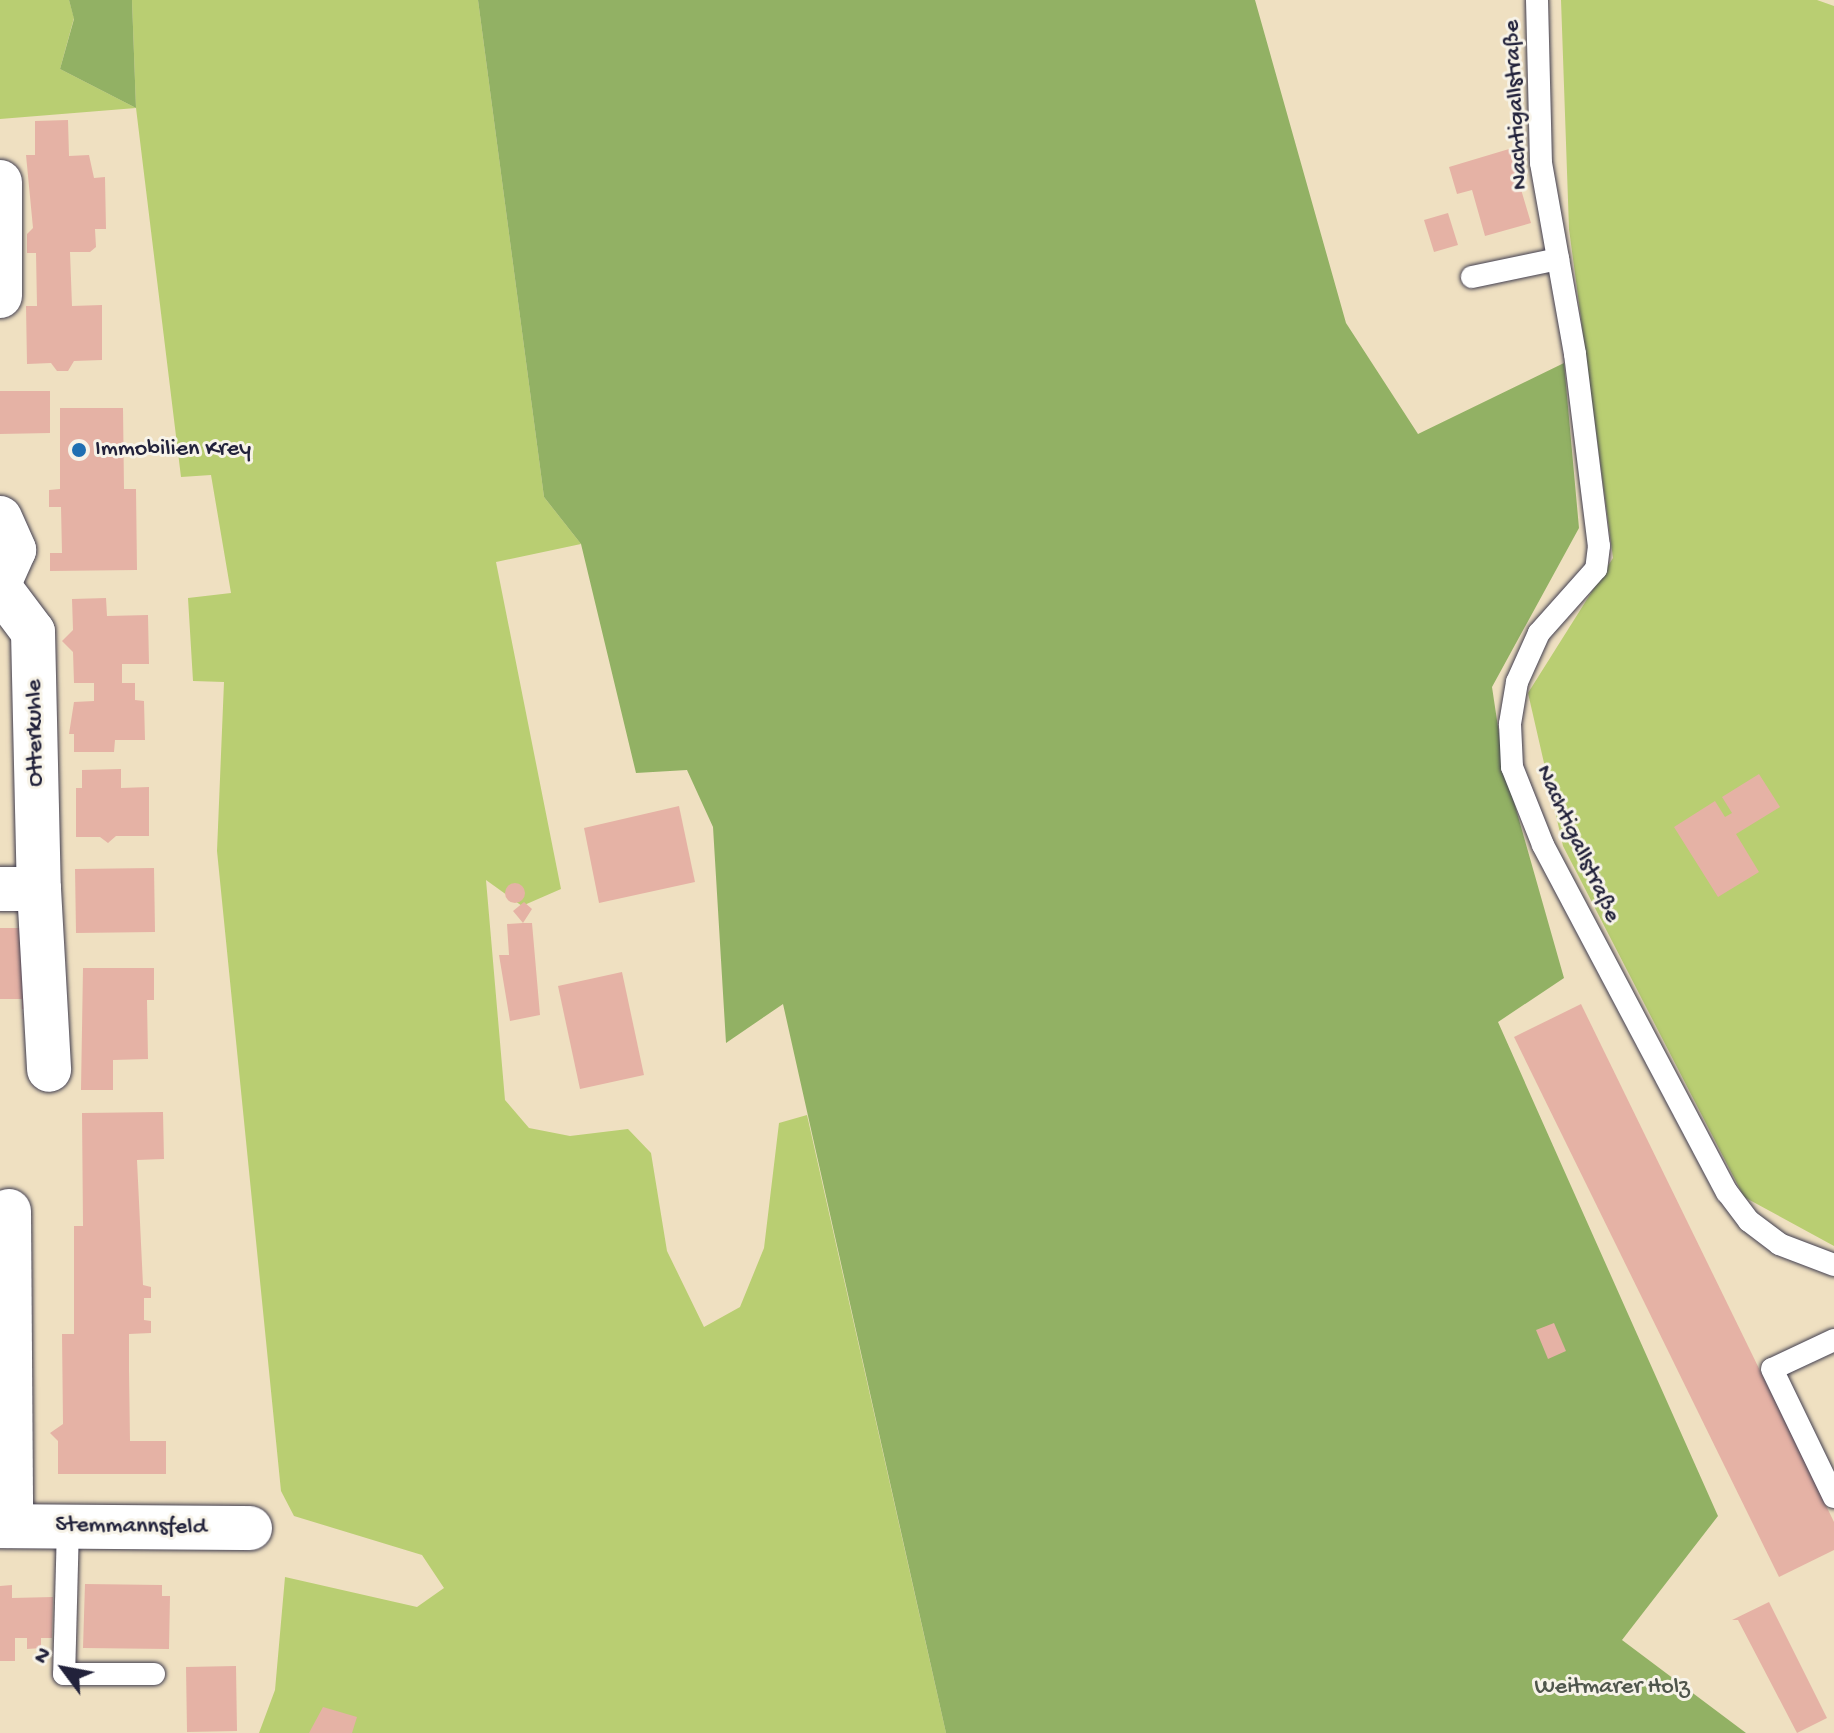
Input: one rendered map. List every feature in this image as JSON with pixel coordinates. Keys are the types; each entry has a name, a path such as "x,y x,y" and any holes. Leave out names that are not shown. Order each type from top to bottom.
{"street":[{"path":"0,182 0,296"},
{"path":"0,518 14,550 0,581"},
{"name":"Otterkuhle","path":"0,588 33,632 20,889 49,1070"},
{"name":"Stemmannsfeld","path":"9,1211 6,1526 250,1528"}],"lane":[{"name":"Nachtigallstraße","path":"1537,0 1541,163 1558,259 1599,546 1596,569 1539,633 1517,682 1510,724 1512,767 1543,845 1727,1192 1749,1221 1779,1244 1834,1265"},
{"path":"1472,277 1558,259"},
{"path":"1834,1340 1772,1369 1834,1497"},
{"path":"68,1526 64,1674 154,1674"}],"green space":[{"path":"0,0 69,0 74,18 60,69 136,108 0,119"},
{"path":"69,0 132,0 136,108 60,69 74,19"},
{"path":"132,0 478,0 544,497 581,544 496,562 561,889 522,906 486,880 505,1100 529,1128 570,1136 628,1129 651,1153 667,1251 704,1327 740,1307 764,1248 779,1123 807,1115 946,1733 259,1733 275,1690 285,1577 417,1607 444,1588 422,1555 294,1516 281,1491 217,851 224,682 193,681 188,598 231,593 211,475 181,477 136,108"},
{"name":"Weitmarer Holz","path":"478,0 1255,0 1346,323 1418,434 1564,363 1579,528 1492,687 1504,767 1564,978 1498,1022 1718,1516 1622,1640 1746,1733 946,1733 783,1004 726,1043 713,827 687,770 636,773 581,544 544,497"},
{"path":"1561,0 1817,0 1834,6 1834,1246 1744,1197 1563,846 1528,693 1613,558 1569,229"}],"building":[{"path":"68,120 69,156 89,155 94,178 105,177 106,229 95,229 96,247 90,252 70,252 72,306 102,305 102,360 74,361 68,371 57,371 51,363 27,364 26,306 37,306 36,253 27,253 27,234 33,228 26,155 35,155 35,121"},
{"path":"1509,149 1531,223 1485,236 1472,190 1457,194 1449,167"},
{"path":"1448,213 1458,245 1434,252 1424,220"},
{"path":"0,391 50,391 50,433 0,434"},
{"path":"60,408 123,408 124,489 136,489 137,570 50,571 50,553 62,553 61,507 49,507 49,490 60,489"},
{"path":"106,598 107,616 148,615 149,664 122,664 122,683 135,683 135,700 144,701 145,740 115,740 114,752 74,752 74,734 69,734 74,702 94,701 94,683 74,683 73,652 62,641 73,630 72,599"},
{"path":"121,769 121,788 149,787 149,836 116,836 108,843 100,837 76,837 76,788 82,788 82,770"},
{"path":"1759,774 1780,807 1736,834 1759,872 1718,897 1674,827 1715,801 1725,817 1732,813 1722,797"},
{"path":"679,806 695,882 599,903 584,828"},
{"path":"154,868 155,932 76,933 75,869"},
{"path":"515,883 522,886 525,893 522,900 515,903 508,900 505,893 508,886"},
{"path":"524,902 532,909 523,923 513,911"},
{"path":"532,923 540,1015 510,1021 499,955 509,955 507,924"},
{"path":"0,928 21,928 39,1009 22,1009 22,999 0,999"},
{"path":"83,968 154,968 154,1000 147,1000 148,1059 113,1060 113,1090 81,1090"},
{"path":"622,972 644,1075 580,1089 558,986"},
{"path":"1581,1004 1834,1522 1834,1550 1779,1577 1514,1037"},
{"path":"163,1112 164,1159 137,1160 143,1285 151,1287 151,1298 144,1298 144,1320 151,1321 151,1333 129,1334 129,1370 130,1441 166,1441 166,1474 58,1474 58,1441 50,1433 63,1424 62,1334 74,1334 74,1226 83,1226 82,1113"},
{"path":"1554,1323 1566,1351 1548,1359 1536,1330"},
{"path":"85,1584 162,1585 162,1596 170,1596 169,1649 83,1648"},
{"path":"12,1585 12,1598 53,1597 52,1638 41,1638 41,1648 27,1649 27,1638 15,1638 15,1661 0,1661 0,1586"},
{"path":"1769,1602 1827,1718 1797,1733 1738,1620 1732,1620"},
{"path":"236,1666 237,1731 187,1732 186,1667"},
{"path":"323,1707 357,1717 352,1733 309,1733"}],"place":[{"name":"Immobilien Krey","path":"79,450"}]}
